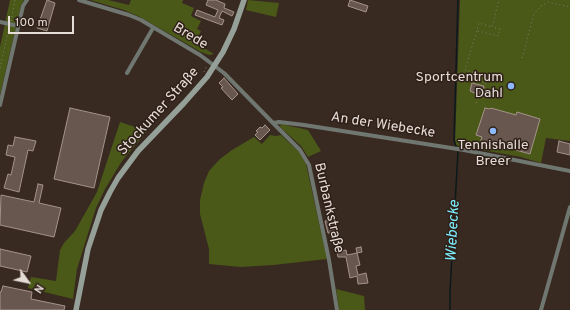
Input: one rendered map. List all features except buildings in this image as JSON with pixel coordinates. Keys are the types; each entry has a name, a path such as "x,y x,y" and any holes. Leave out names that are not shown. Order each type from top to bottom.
{"main road":[{"name":"Stockumer Straße","path":"76,310 84,268 94,230 101,210 115,183 138,151 196,90 215,66 234,29 244,0"}],"street":[{"path":"0,105 23,6 27,0"},
{"name":"Brede","path":"79,0 141,20 215,66"},
{"path":"0,22 18,26"},
{"name":"Brede","path":"127,73 153,28"},
{"path":"215,66 273,123"},
{"name":"An der Wiebecke","path":"273,123 304,124 464,150 570,171"},
{"name":"Burbankstraße","path":"273,123 300,150 308,165 330,260 337,310"},
{"path":"541,310 570,207"}],"path":[{"path":"0,68 15,0"},
{"path":"492,27 499,0"},
{"path":"522,58 534,14 541,6 548,2 570,7"},
{"path":"476,103 480,94 483,95 488,76 466,70 479,23 500,29 498,36 477,31"},
{"path":"202,75 209,62"},
{"path":"471,72 474,80 486,83"}],"green space":[{"path":"10,0 24,0 21,5 0,95 0,47"},
{"path":"90,0 108,0 129,5 131,0 183,0 182,3 194,8 191,16 201,21 197,29 201,31 199,35 202,37 199,45 214,54 209,55 201,52 140,17 124,10"},
{"path":"248,0 279,3 276,17 246,10"},
{"name":"Sportcentrum Dahl","path":"460,0 570,0 570,141 546,138 541,163 521,157 455,145"},
{"path":"120,122 147,131 122,161 105,189 96,208 77,269 73,299 28,288 31,277 56,281 60,250 75,231 97,192"},
{"path":"281,124 308,130 321,151 308,157 301,146 280,127"},
{"path":"270,135 281,135 299,152 306,164 327,259 241,267 209,264 209,249 200,214 200,200 204,183 209,171 220,159 254,137 262,144"},
{"path":"336,289 364,296 365,310 339,310"}],"waterway":[{"name":"Wiebecke","path":"456,146 454,140 458,0"},
{"name":"Wiebecke","path":"450,310 458,152"}],"place":[{"name":"Sportcentrum Dahl","path":"511,86"},
{"name":"Tennishalle Breer","path":"493,131"}]}
